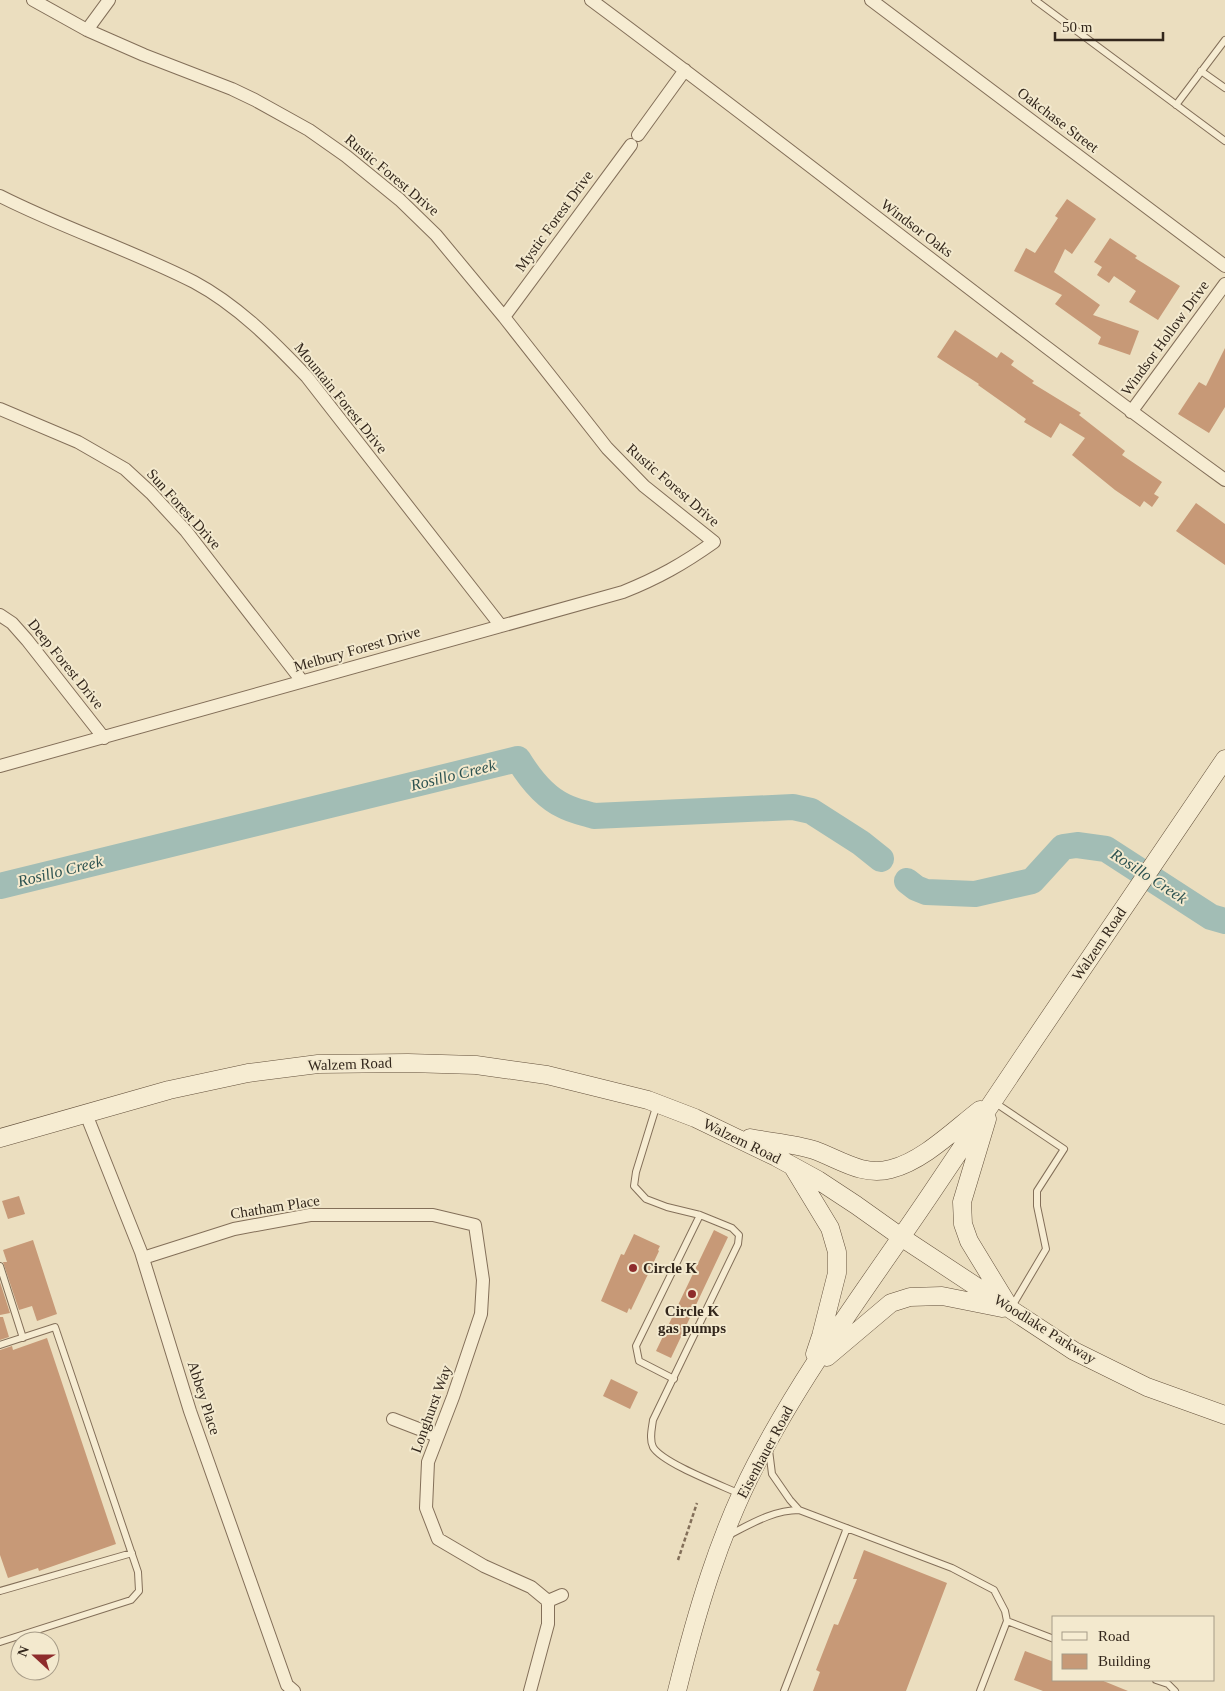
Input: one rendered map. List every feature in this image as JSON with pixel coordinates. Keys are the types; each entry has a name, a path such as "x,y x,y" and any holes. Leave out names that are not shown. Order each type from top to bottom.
{"main road":[{"name":"Walzem Road","path":"0,1138 169,1090 239,1075 318,1064 408,1063 476,1066 547,1075 648,1100 695,1118 818,1180 902,1237 1100,941 1225,759"},
{"path":"726,1133 813,1150 849,1166 872,1170 888,1170 921,1155 993,1101"},
{"path":"993,1101 962,1202 962,1216 968,1241 1011,1309"},
{"path":"792,1166 830,1228 837,1252 837,1273 821,1336 808,1374"},
{"name":"Woodlake Parkway","path":"902,1237 1074,1351 1147,1387 1225,1415"},
{"name":"Eisenhauer Road","path":"677,1691 707,1583 756,1464 808,1374 902,1237"},
{"path":"808,1374 891,1303 910,1297 942,1296 1011,1309"}],"street":[{"name":"Rustic Forest Drive","path":"32,0 87,30 255,100 316,135 354,162 400,200 436,235 504,317 606,448 644,486 714,542"},
{"path":"87,30 109,0"},
{"name":"Windsor Oaks","path":"591,0 1131,412 1225,480"},
{"name":"Oakchase Street","path":"871,0 1225,266"},
{"name":"Mystic Forest Drive","path":"504,317 685,70"},
{"name":"Mountain Forest Drive","path":"0,196 34,214 116,247 196,283 251,322 286,354 307,377 501,626"},
{"name":"Windsor Hollow Drive","path":"1131,412 1225,284"},
{"name":"Sun Forest Drive","path":"0,409 78,442 125,470 151,492 186,531 302,681"},
{"name":"Melbury Forest Drive","path":"0,766 623,592 653,580 680,566 714,542"},
{"name":"Deep Forest Drive","path":"0,615 12,623 27,640 104,738"},
{"name":"Abbey Place","path":"86,1114 143,1258 190,1411 287,1685 294,1691"},
{"name":"Chatham Place","path":"143,1258 234,1229 310,1215 433,1215 476,1224"},
{"name":"Longhurst Way","path":"476,1224 484,1280 481,1314 453,1397 428,1462 426,1508 438,1538 484,1566 531,1587 548,1601"},
{"path":"393,1418 437,1436"},
{"path":"530,1691 548,1624 548,1601 562,1595"}],"lane":[{"path":"1036,0 1225,141"},
{"path":"1176,105 1225,40"},
{"path":"1201,71 1225,88"},
{"path":"993,1101 1064,1149 1037,1191 1037,1206 1046,1249 1011,1309"},
{"path":"657,1104 636,1172 634,1186 646,1199 700,1215 732,1228 739,1235 738,1244 653,1420 651,1435 654,1448 669,1461 742,1495"},
{"path":"674,1379 639,1361 636,1346 700,1215"},
{"path":"0,1266 23,1338"},
{"path":"0,1345 55,1327 132,1553 138,1572 139,1591 131,1600 0,1642"},
{"path":"768,1443 772,1474 799,1510"},
{"path":"724,1538 760,1520 788,1510 799,1510 952,1568 994,1590 1005,1611 1007,1620 980,1691"},
{"path":"784,1691 847,1528"},
{"path":"0,1591 132,1553"},
{"path":"1007,1620 1052,1638"},
{"path":"1159,1681 1168,1684 1175,1691"}],"path":[{"path":"678,1560 696,1503"}],"building":[{"path":"1067,199 1096,219 1072,254 1065,249 1054,272 1100,305 1093,315 1139,331 1130,355 1098,344 1101,337 1055,304 1062,295 1014,271 1026,248 1035,253 1058,218 1055,216"},
{"path":"1110,238 1137,256 1135,258 1180,286 1158,320 1129,302 1136,291 1114,276 1109,283 1097,275 1102,267 1094,262"},
{"path":"955,330 997,358 1001,352 1014,361 1011,365 1034,381 1032,383 1081,413 1079,415 1125,451 1122,455 1162,482 1154,494 1159,497 1152,507 1144,501 1140,507 1115,490 1072,455 1085,438 1060,423 1051,438 1024,422 1026,419 979,384 937,357"},
{"path":"1225,348 1225,407 1209,433 1178,414 1199,382 1206,386"},
{"path":"1196,503 1225,524 1225,565 1176,531"},
{"path":"19,1196 25,1214 8,1219 2,1201"},
{"name":"Circle K gas pumps","path":"714,1230 728,1237 671,1358 656,1351"},
{"name":"Circle K","path":"634,1234 660,1246 631,1310 629,1308 627,1313 601,1301 621,1254 624,1255"},
{"path":"33,1240 57,1314 37,1321 32,1306 19,1310 3,1262 7,1262 3,1250"},
{"path":"0,1282 10,1313 0,1315"},
{"path":"0,1317 3,1317 9,1337 0,1340"},
{"path":"47,1338 116,1544 39,1571 38,1568 8,1578 0,1555 0,1350 12,1346 13,1350"},
{"path":"611,1379 638,1392 630,1409 603,1396"},
{"path":"864,1550 947,1583 906,1691 813,1691 820,1672 816,1670 834,1624 838,1625 857,1579 853,1579"},
{"path":"1025,1651 1052,1661 1052,1681 1103,1681 1128,1691 1043,1691 1014,1680"}],"waterway":[{"name":"Rosillo Creek","path":"0,886 518,759 544,792 557,802 575,811 594,816 793,807 811,811 861,843 881,859"},
{"name":"Rosillo Creek","path":"907,881 916,888 926,892 975,894 1032,881 1063,847 1077,845 1106,849 1211,917 1225,921"}],"place":[{"name":"Circle K","path":"633,1268"},
{"name":"Circle K gas pumps","path":"692,1294"}]}
